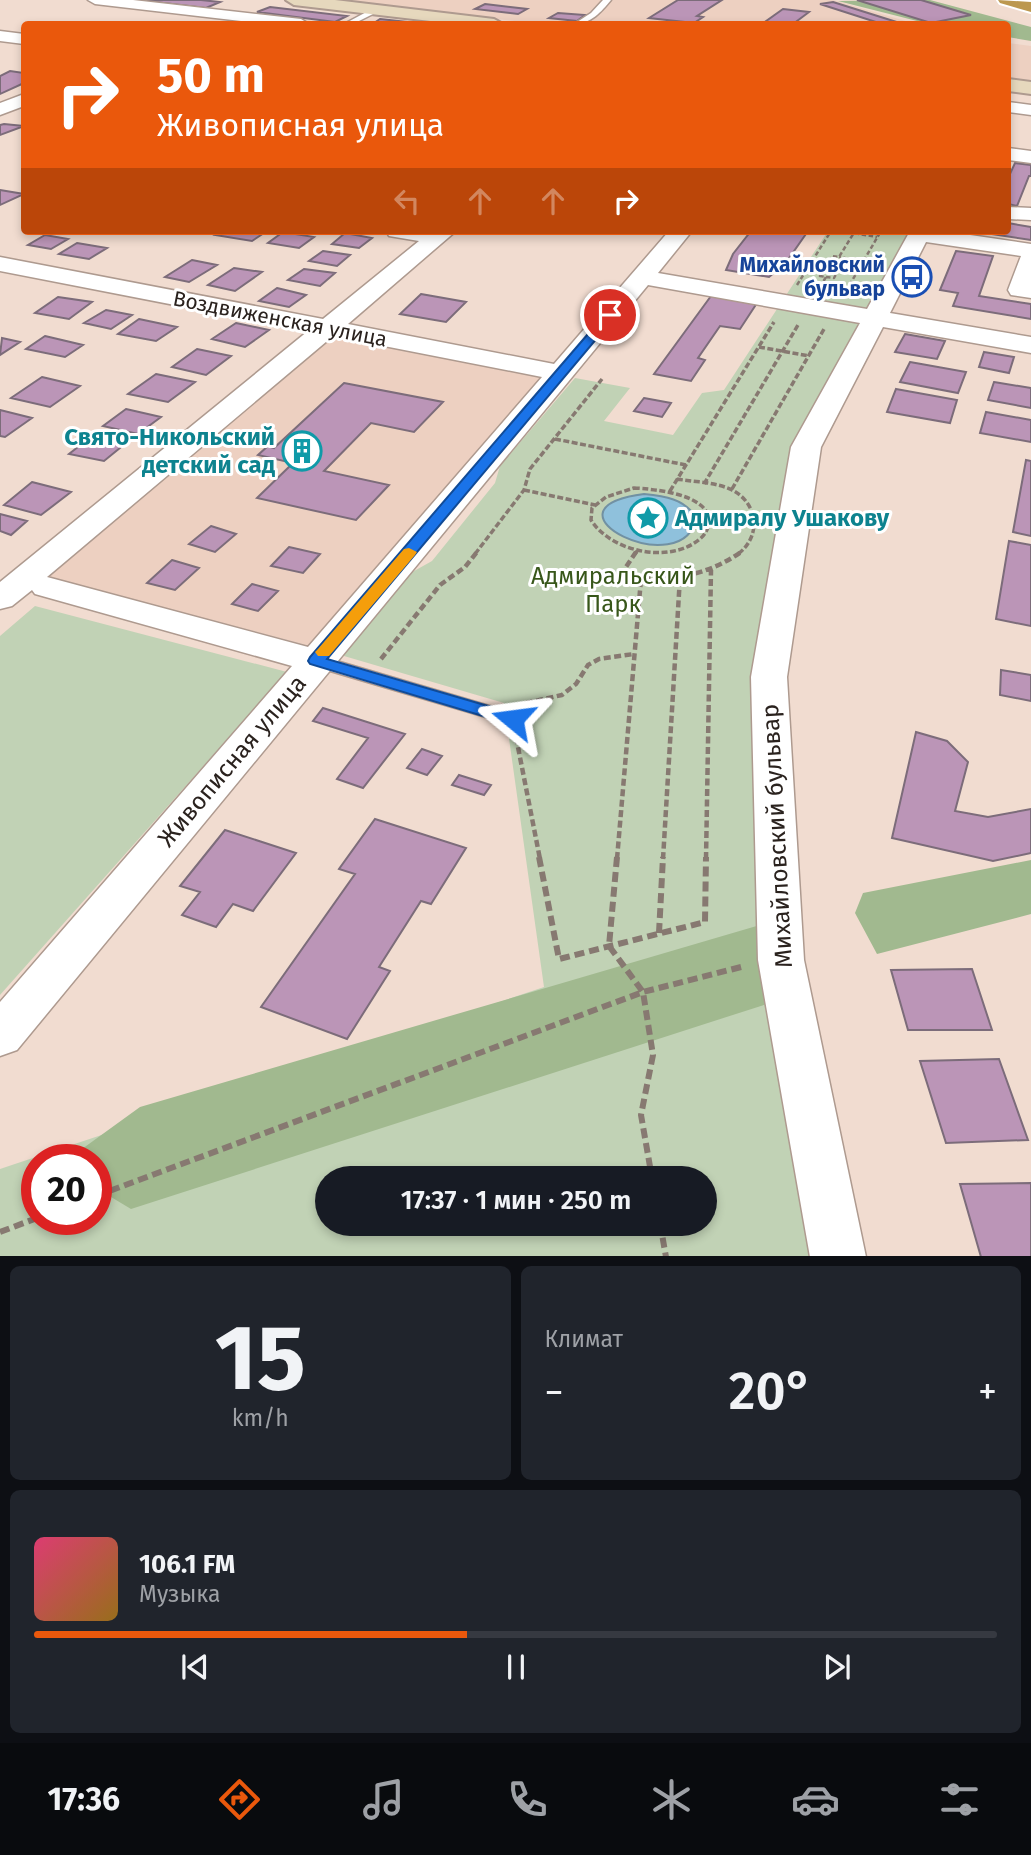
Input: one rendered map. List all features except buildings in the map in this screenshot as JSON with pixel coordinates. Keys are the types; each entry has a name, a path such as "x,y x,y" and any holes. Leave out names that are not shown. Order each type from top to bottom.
{"highway":[{"path":"1006,0 1031,7"}],"main road":[{"path":"294,0 463,21"},
{"path":"1011,85 1031,88"}],"street":[{"path":"94,0 273,21"},
{"path":"203,21 251,0"},
{"path":"0,36 21,40"},
{"path":"0,110 21,100"},
{"path":"1011,107 1031,110"},
{"path":"1011,154 1031,157"},
{"path":"1011,213 1031,214"},
{"path":"0,599 440,235"},
{"name":"Живописная улица","path":"0,1036 678,235"},
{"name":"Михайловский бульвар","path":"838,1256 781,960 769,677 806,447 919,235"},
{"path":"932,235 1031,251"},
{"path":"1031,258 1020,289 1031,291"},
{"name":"Воздвиженская улица","path":"0,264 560,373"},
{"path":"642,277 1031,345"},
{"path":"47,587 316,661"}],"lane":[{"path":"583,21 594,15 607,0"},
{"path":"354,21 377,10"},
{"path":"316,661 513,719"}],"path":[{"path":"704,484 782,351 811,263 828,235"},
{"path":"839,257 852,235"},
{"path":"732,489 877,237 868,235"},
{"path":"832,256 839,257 845,258 834,278 820,276 832,256"},
{"path":"811,263 827,265"},
{"path":"839,267 858,270"},
{"path":"670,491 759,347 798,303 827,277"},
{"path":"759,347 808,356"},
{"path":"367,676 440,585 466,567 524,490 530,469 602,379"},
{"path":"555,439 686,465"},
{"path":"637,551 620,576 640,579 680,577 711,570 731,560 746,547 754,535 752,511 732,489 677,479"},
{"path":"652,488 670,491 687,496 700,505 708,516 708,527 703,537 690,545 672,551 637,551 612,544 598,535 591,525 590,514 594,505 618,491 652,488"},
{"path":"524,490 594,505"},
{"path":"513,719 559,959 705,922 711,570"},
{"path":"659,933 680,577"},
{"path":"640,579 609,946 643,992 653,1055 640,1115 650,1166"},
{"path":"478,709 562,695 576,684 588,665 599,659 634,654"},
{"path":"112,1190 643,992 754,964"},
{"path":"0,1231 21,1224"},
{"path":"662,1236 666,1256"}],"shaded area":[{"path":"322,0 833,0 906,21 514,21"},
{"path":"1011,43 1031,46 1031,84 1011,81"},
{"path":"335,334 545,375 311,646 47,578"}],"green space":[{"path":"930,0 1009,21 917,21 838,1"},
{"path":"1011,22 1031,27 1031,41 1011,38"},
{"name":"Адмиральский Парк","path":"825,235 908,235 797,442 759,675 820,1256 0,1256 0,1169 21,1162 21,1235 112,1235 112,1144 75,1144 544,987 504,703 344,656 344,651 407,575 432,561 495,483 500,466 575,378 630,388 604,421 673,435 702,393 724,390"},
{"path":"35,606 287,672 0,995 0,636"},
{"path":"1031,860 1031,914 877,954 855,913 863,893"},
{"path":"760,925 773,1002 131,1209 112,1198 112,1144 89,1144 140,1107"}],"water":[{"path":"644,494 673,500 691,511 696,517 686,536 668,544 645,544 624,537 608,526 603,513 613,502"}],"slow traffic":[{"path":"324,652 409,552"}],"place":[{"name":"Михайловский бульвар","path":"912,277"},
{"name":"Свято-Никольский детский сад","path":"302,451"},
{"name":"Адмиралу Ушакову","path":"648,518"}],"route":[{"path":"513,719 316,661 610,315"}]}
